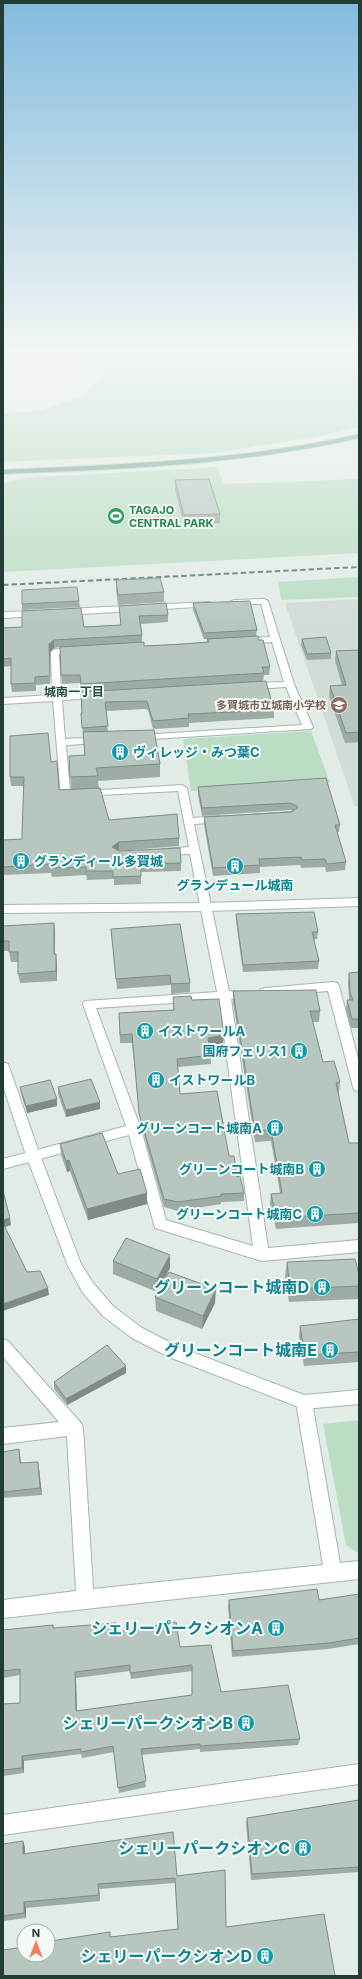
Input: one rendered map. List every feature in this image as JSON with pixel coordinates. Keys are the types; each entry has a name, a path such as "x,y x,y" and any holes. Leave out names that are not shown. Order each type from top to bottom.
{"main road":[{"path":"3,472 221,459 335,440"}],"street":[{"path":"3,616 264,601 289,684 308,727 130,738"},
{"path":"236,642 276,639"},
{"path":"86,650 55,652 60,742 65,795 182,788 208,908 224,996 262,1255"},
{"path":"242,686 289,684"},
{"path":"3,701 111,694"},
{"path":"60,742 107,740"},
{"path":"189,821 228,819"},
{"path":"149,853 195,850"},
{"path":"3,909 208,908 359,902"},
{"path":"359,1087 333,986 224,996 89,1004 134,1129 160,1224 262,1255 359,1246"},
{"path":"3,1067 33,1155 75,1266 88,1288 108,1311 137,1333 174,1352 304,1402 359,1397"},
{"path":"3,1164 134,1129"},
{"path":"3,1346 75,1428 85,1599"},
{"path":"304,1402 333,1573"},
{"path":"3,1436 75,1428"},
{"path":"3,1609 359,1570"},
{"path":"3,1825 359,1774"}],"shaded area":[{"name":"多賀城市立城南小学校","path":"359,599 359,807 355,807 285,603"}],"green space":[{"path":"3,440 295,440 215,453 3,462"},
{"path":"217,467 224,484 359,479 359,553 3,572 3,484 22,478"},
{"path":"359,577 359,597 281,600 278,582"},
{"path":"311,731 330,783 191,791 183,739"},
{"path":"359,1420 358,1553 346,1545 323,1424"}],"building":[{"path":"209,479 220,514 184,515 175,480"},
{"path":"160,578 164,592 118,595 116,580"},
{"path":"77,587 79,601 22,604 22,590"},
{"path":"250,601 257,630 204,633 193,603"},
{"path":"166,603 168,615 139,616 142,635 54,640 49,644 50,676 35,677 35,683 11,684 11,658 3,659 3,628 22,627 22,611 81,608 84,627 121,625 119,606"},
{"path":"258,636 259,640 263,640 270,667 262,667 264,673 81,684 80,675 61,675 60,647 144,642 144,646 184,644 209,642 207,639"},
{"path":"326,637 331,653 307,654 302,639"},
{"path":"359,650 359,732 346,733 330,686 346,685 336,651"},
{"path":"266,681 274,710 188,714 189,718 153,721 147,701 105,702 108,726 82,728 81,692"},
{"path":"154,730 160,764 96,768 98,776 70,777 69,756 85,755 83,732"},
{"path":"48,733 51,762 57,761 59,790 100,788 109,820 177,814 179,838 119,842 112,847 119,851 180,848 181,863 141,864 141,876 113,877 113,871 86,871 86,867 51,868 51,864 3,867 3,840 22,839 24,777 10,777 10,736"},
{"path":"326,778 340,825 335,825 346,862 327,864 325,859 302,860 301,857 259,859 260,865 213,868 204,817 292,812 298,807 291,803 202,808 198,787"},
{"path":"314,912 318,932 312,932 319,961 243,965 236,914"},
{"path":"54,923 54,954 56,954 56,971 18,974 18,952 9,952 9,941 3,941 3,926"},
{"path":"180,924 190,983 171,984 170,975 116,979 111,929"},
{"path":"359,972 359,1019 352,1019 347,1000 353,1000 350,992 349,973"},
{"path":"316,990 320,1011 310,1011 323,1062 334,1061 340,1082 336,1083 349,1143 358,1143 359,1146 359,1213 276,1218 271,1194 282,1193 271,1130 255,1131 233,991"},
{"path":"191,996 192,1000 219,999 224,1035 208,1038 211,1055 177,1059 180,1094 217,1091 229,1156 234,1156 237,1177 240,1176 244,1193 221,1194 221,1196 178,1202 164,1199 139,1113 132,1034 120,1035 119,1013 174,1010 173,997"},
{"path":"91,1079 100,1102 66,1110 58,1087"},
{"path":"50,1080 57,1099 26,1106 20,1087"},
{"path":"102,1133 118,1174 140,1169 147,1193 87,1209 69,1160 66,1161 60,1144"},
{"path":"3,1191 10,1218 3,1220"},
{"path":"3,1223 27,1272 40,1271 48,1288 3,1304"},
{"path":"126,1238 170,1255 157,1279 113,1261"},
{"path":"355,1259 359,1275 359,1286 290,1289 287,1262"},
{"path":"169,1272 216,1289 203,1316 155,1297"},
{"name":"グリーンコート城南E","path":"359,1319 359,1352 305,1355 300,1326"},
{"path":"107,1345 126,1366 66,1399 54,1382"},
{"path":"19,1449 20,1463 38,1462 40,1488 3,1492 3,1452"},
{"name":"シェリーパークシオンA","path":"317,1589 319,1600 359,1594 359,1638 329,1643 233,1651 229,1600"},
{"path":"176,1622 180,1647 211,1645 221,1692 288,1685 300,1739 200,1746 200,1744 141,1749 146,1781 118,1788 113,1746 81,1752 81,1749 22,1756 22,1768 3,1770 3,1704 20,1703 20,1669 3,1671 3,1630 53,1625 53,1628 116,1623 117,1632","holes":["130,1665 130,1673 192,1665 192,1695 76,1711 75,1672"]},
{"name":"シェリーパークシオンC","path":"359,1800 359,1867 252,1874 247,1818"},
{"path":"173,1832 177,1876 225,1870 226,1927 324,1914 335,1976 3,1976 3,1950 16,1948 16,1963 56,1963 56,1940 110,1932 110,1937 178,1929 175,1878 98,1884 99,1895 24,1902 24,1913 3,1916 3,1844 23,1841 23,1854"}],"railway":[{"path":"3,585 359,567"}],"place":[{"name":"TAGAJO CENTRAL PARK","path":"116,516"},
{"name":"多賀城市立城南小学校","path":"339,705"},
{"name":"ヴィレッジ・みつ葉C","path":"120,752"},
{"name":"グランディール多賀城","path":"21,861"},
{"name":"グランデュール城南","path":"235,866"},
{"name":"イストワールA","path":"145,1031"},
{"name":"国府フェリス1","path":"299,1051"},
{"name":"イストワールB","path":"156,1080"},
{"name":"グリーンコート城南A","path":"275,1128"},
{"name":"グリーンコート城南B","path":"317,1169"},
{"name":"グリーンコート城南C","path":"315,1214"},
{"name":"グリーンコート城南D","path":"322,1287"},
{"name":"グリーンコート城南E","path":"330,1350"},
{"name":"シェリーパークシオンA","path":"276,1628"},
{"name":"シェリーパークシオンB","path":"246,1723"},
{"name":"シェリーパークシオンC","path":"303,1848"},
{"name":"シェリーパークシオンD","path":"265,1956"}],"district":[{"name":"城南一丁目","path":"74,691"}]}
